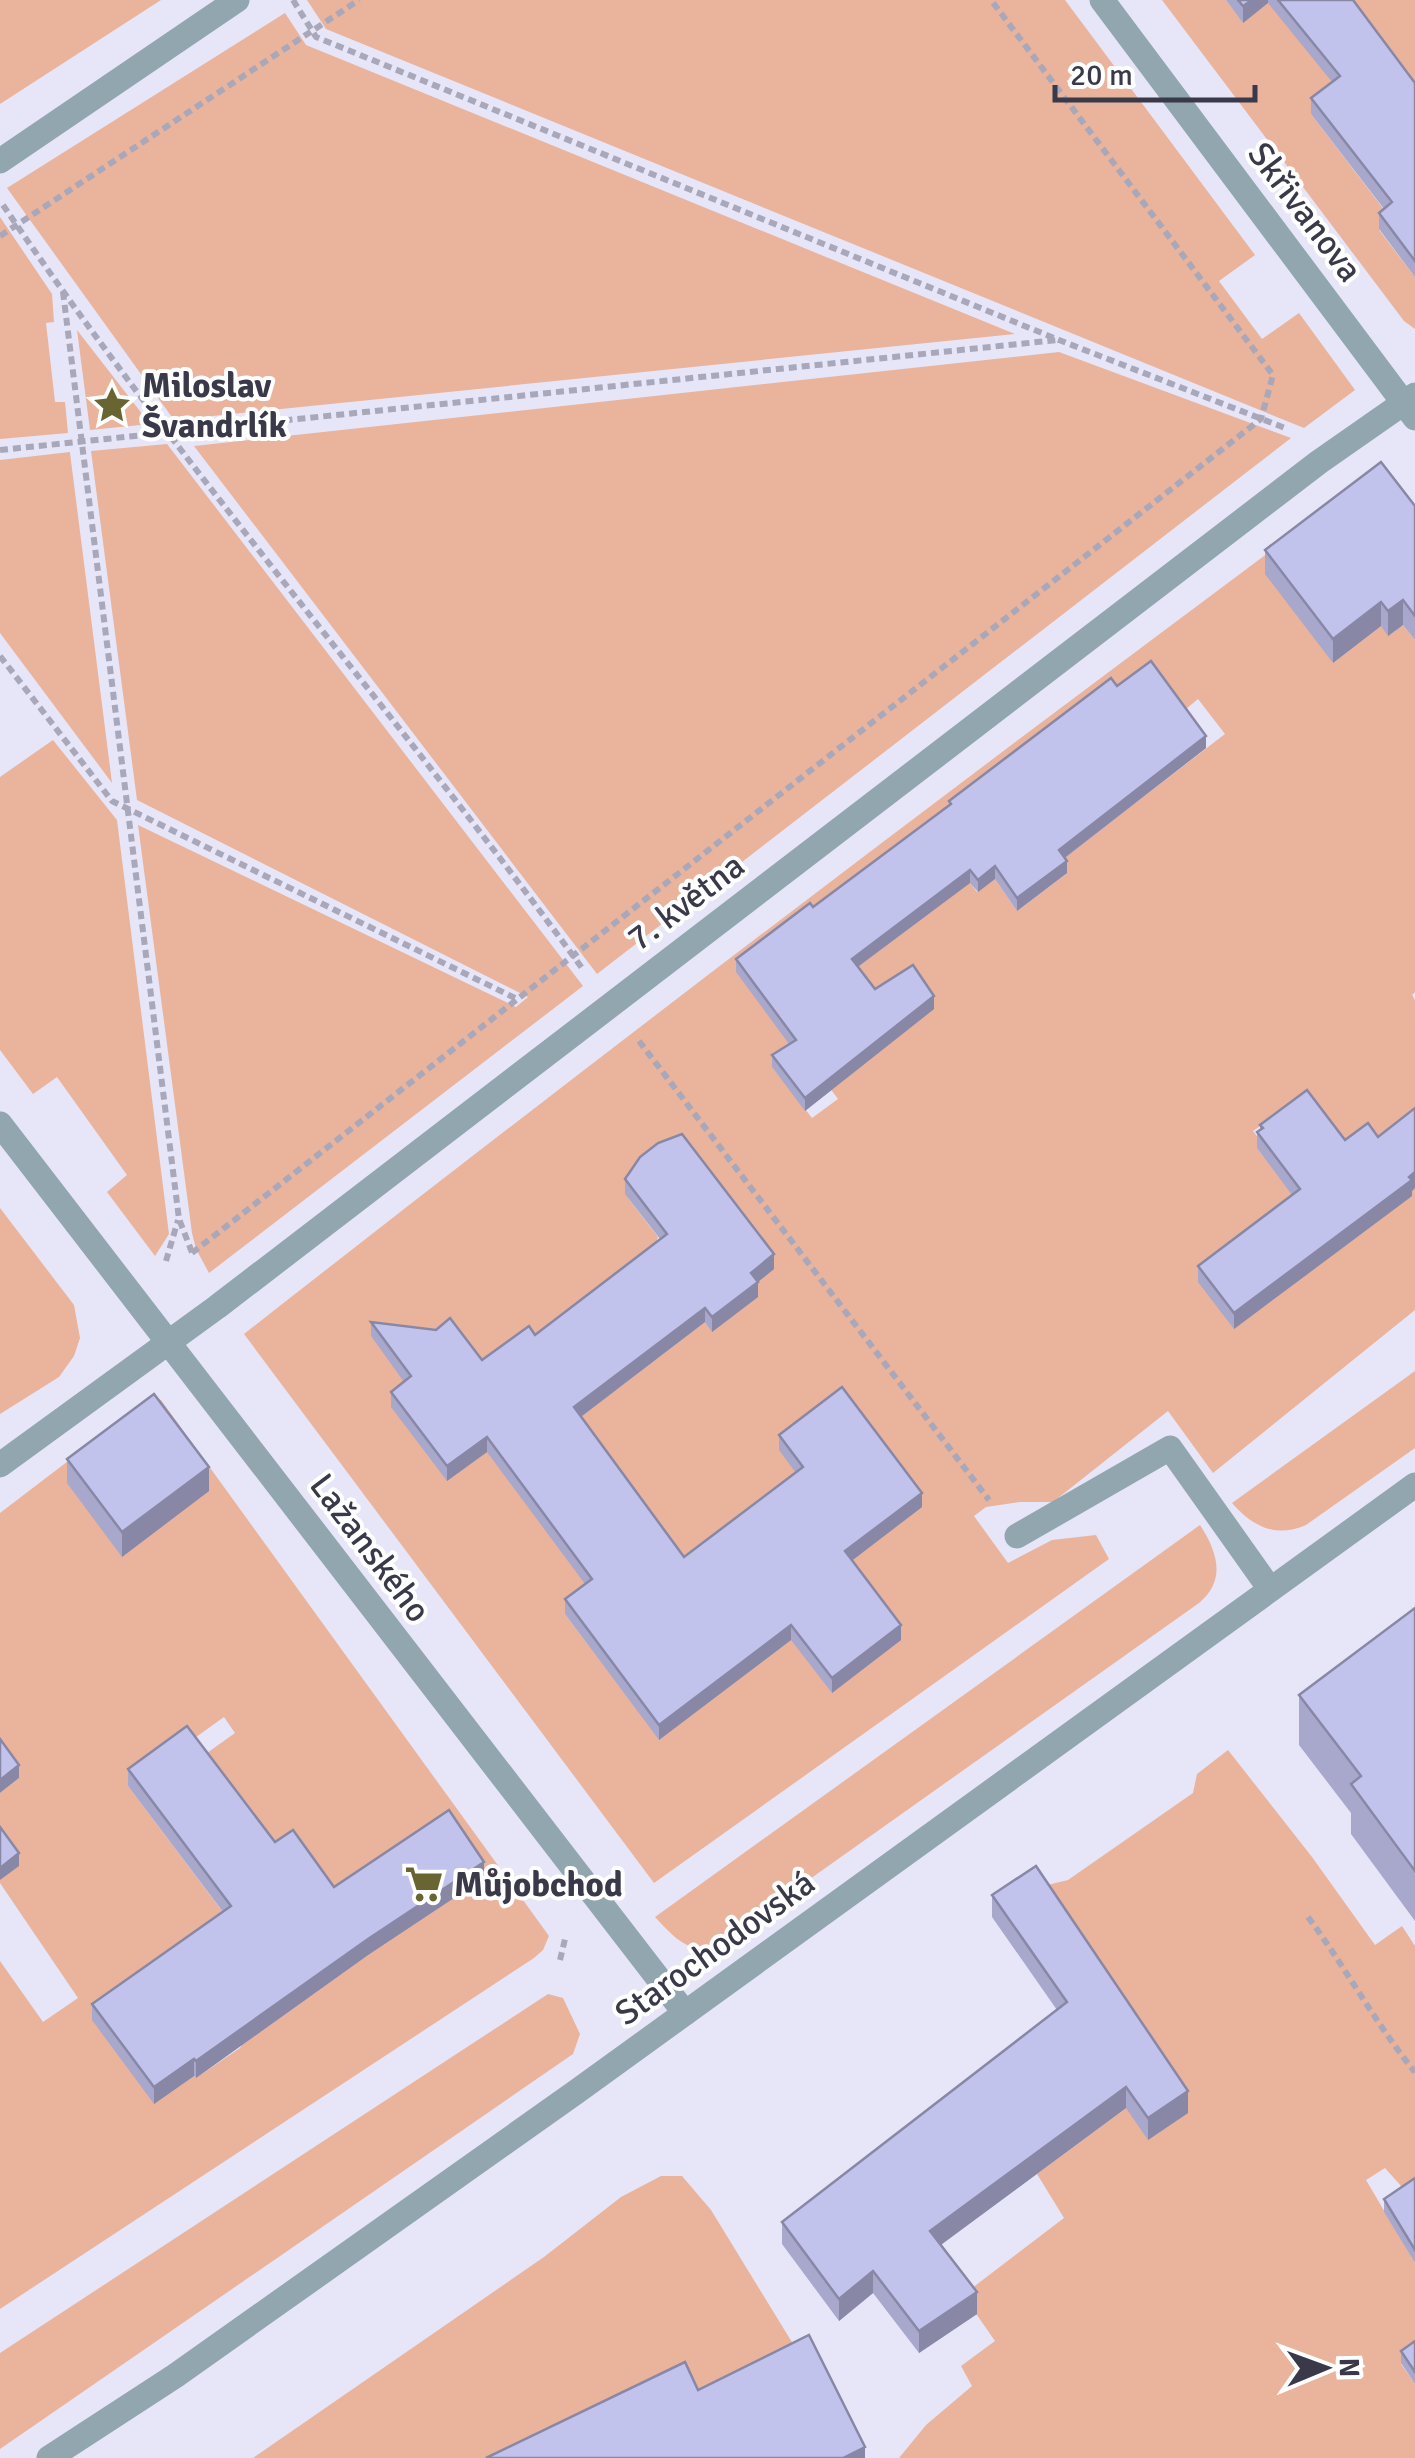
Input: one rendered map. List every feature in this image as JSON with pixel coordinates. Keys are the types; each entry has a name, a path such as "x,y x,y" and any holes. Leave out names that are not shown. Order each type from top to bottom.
{"street":[{"path":"0,161 237,0"},
{"name":"Skřivanova","path":"1102,0 1412,405"},
{"name":"7. května","path":"0,1465 217,1307 1319,462 1412,405"},
{"name":"Lažanského","path":"0,1124 685,2012"},
{"path":"1017,1536 1170,1448 1270,1589"},
{"name":"Starochodovská","path":"49,2458 176,2376 1415,1485"}],"path":[{"path":"293,0 316,36 1058,340 1300,434 1319,462"},
{"path":"0,236 359,0"},
{"path":"192,1253 1262,420 1273,375 991,0"},
{"path":"0,200 170,434 1017,1536"},
{"path":"63,291 179,1219 217,1307"},
{"path":"0,450 1058,340"},
{"path":"0,656 112,801 515,998"},
{"path":"162,1270 179,1219"},
{"path":"1308,1917 1384,2034 1415,2072"},
{"path":"559,1926 566,1941 560,1960"}],"shaded area":[{"path":"0,0 161,0 0,104"},
{"path":"307,0 1065,0 1255,255 1219,281 1262,339 1299,313 1355,390 1304,428 326,29"},
{"path":"1162,0 1226,0 1243,22 1272,0 1415,0 1415,98 1329,78 1340,92 1311,114 1391,219 1379,230 1415,277 1415,329 1404,321"},
{"path":"285,13 306,45 1015,334 174,420 7,188"},
{"path":"0,217 52,294 54,322 46,323 55,402 65,402 68,433 0,439"},
{"path":"77,330 150,424 90,430"},
{"path":"1059,352 1291,438 597,974 194,446"},
{"path":"167,444 583,986 209,1273 192,1233 138,825 516,1007 528,997 137,800 91,451"},
{"path":"70,452 112,783 0,633 0,460"},
{"path":"1381,469 1333,663 1381,626 1389,635 1403,625 1415,640 1415,1310 1213,1473 1168,1411 1053,1502 986,1507 974,1516 1008,1563 1052,1540 1096,1535 1109,1559 654,1883 244,1334 668,1006","holes":["1198,699 1225,734 1134,804 1180,714","932,834 1066,874 1017,911 995,879 977,892","796,1053 817,1071 838,1099 812,1118 773,1068","1266,1122 1345,1156 1300,1205 1258,1149 1263,1144 1253,1131","628,1198 757,1297 705,1322 616,1390 658,1237","612,1578 659,1739 565,1614"]},
{"path":"53,740 117,820 169,1234 155,1256 107,1192 127,1175 57,1077 33,1094 0,1050 0,777"},
{"path":"0,1208 74,1305 80,1338 74,1356 59,1377 0,1414"},
{"path":"1415,1371 1415,1448 1295,1529 1266,1528 1232,1503"},
{"path":"152,1397 161,1400 549,1936 534,1958 0,2309 0,1961 43,2022 78,1998 0,1883 0,1793 19,1778 0,1752 0,1513","holes":["224,1717 235,1733 186,1768 269,1863 334,1904 240,2048 196,2078 237,1931 128,1786"]},
{"path":"1200,1525 1215,1555 1216,1575 1208,1594 1199,1603 724,1940 694,1947 678,1940 655,1917"},
{"path":"1228,1750 1375,1945 1402,1926 1415,1946 1415,2191 1409,2195 1385,2168 1366,2180 1415,2263 1415,2354 1401,2364 1415,2384 1415,2458 899,2458 926,2425 972,2386 961,2366 995,2341 963,2295 1064,2218 1037,2174 1165,2079 1035,1888 1068,1880 1193,1793 1197,1774"},
{"path":"548,1994 563,1998 580,2034 573,2054 0,2449 0,2353"},
{"path":"661,2176 682,2176 711,2210 817,2383 594,2458 253,2458 544,2257 621,2197"}],"building":[{"path":"1278,0 1353,0 1415,83 1415,261 1379,213 1392,202 1311,98 1340,76"},
{"path":"1381,462 1415,506 1415,616 1403,600 1388,611 1381,602 1333,639 1265,550"},
{"path":"1151,661 1206,736 1059,850 1067,861 1017,898 995,866 978,880 970,870 852,959 875,989 913,965 934,996 805,1098 772,1055 796,1040 736,959 951,804 949,801 1111,678 1117,686"},
{"path":"1307,1090 1345,1140 1368,1123 1378,1137 1415,1108 1415,1172 1409,1177 1412,1180 1234,1313 1198,1266 1300,1189 1257,1132 1263,1128 1260,1125"},
{"path":"682,1134 774,1254 751,1273 758,1282 712,1317 705,1308 574,1407 684,1557 803,1467 779,1435 842,1387 922,1493 845,1551 901,1625 832,1678 791,1625 659,1725 565,1599 592,1579 487,1437 447,1466 391,1392 411,1376 371,1322 436,1330 450,1318 482,1360 529,1326 535,1335 667,1234 625,1179 640,1157 658,1143"},
{"path":"154,1394 209,1467 122,1532 67,1459"},
{"path":"1415,1608 1415,1871 1351,1784 1361,1776 1299,1695"},
{"path":"187,1726 275,1842 293,1830 334,1887 449,1810 484,1862 154,2087 92,2004 231,1906 128,1769"},
{"path":"0,1739 19,1765 0,1780"},
{"path":"0,1827 19,1853 0,1868"},
{"path":"1036,1866 1188,2091 1148,2118 1126,2087 930,2231 977,2292 919,2331 873,2271 839,2299 782,2222 1067,2002 992,1895"},
{"path":"1415,2178 1415,2250 1384,2199"},
{"path":"809,2335 865,2447 843,2458 486,2458 685,2362 698,2390"},
{"path":"1415,2341 1415,2372 1401,2351"}],"place":[{"name":"Miloslav Švandrlík","path":"112,405"},
{"name":"Můjobchod","path":"424,1884"}]}
